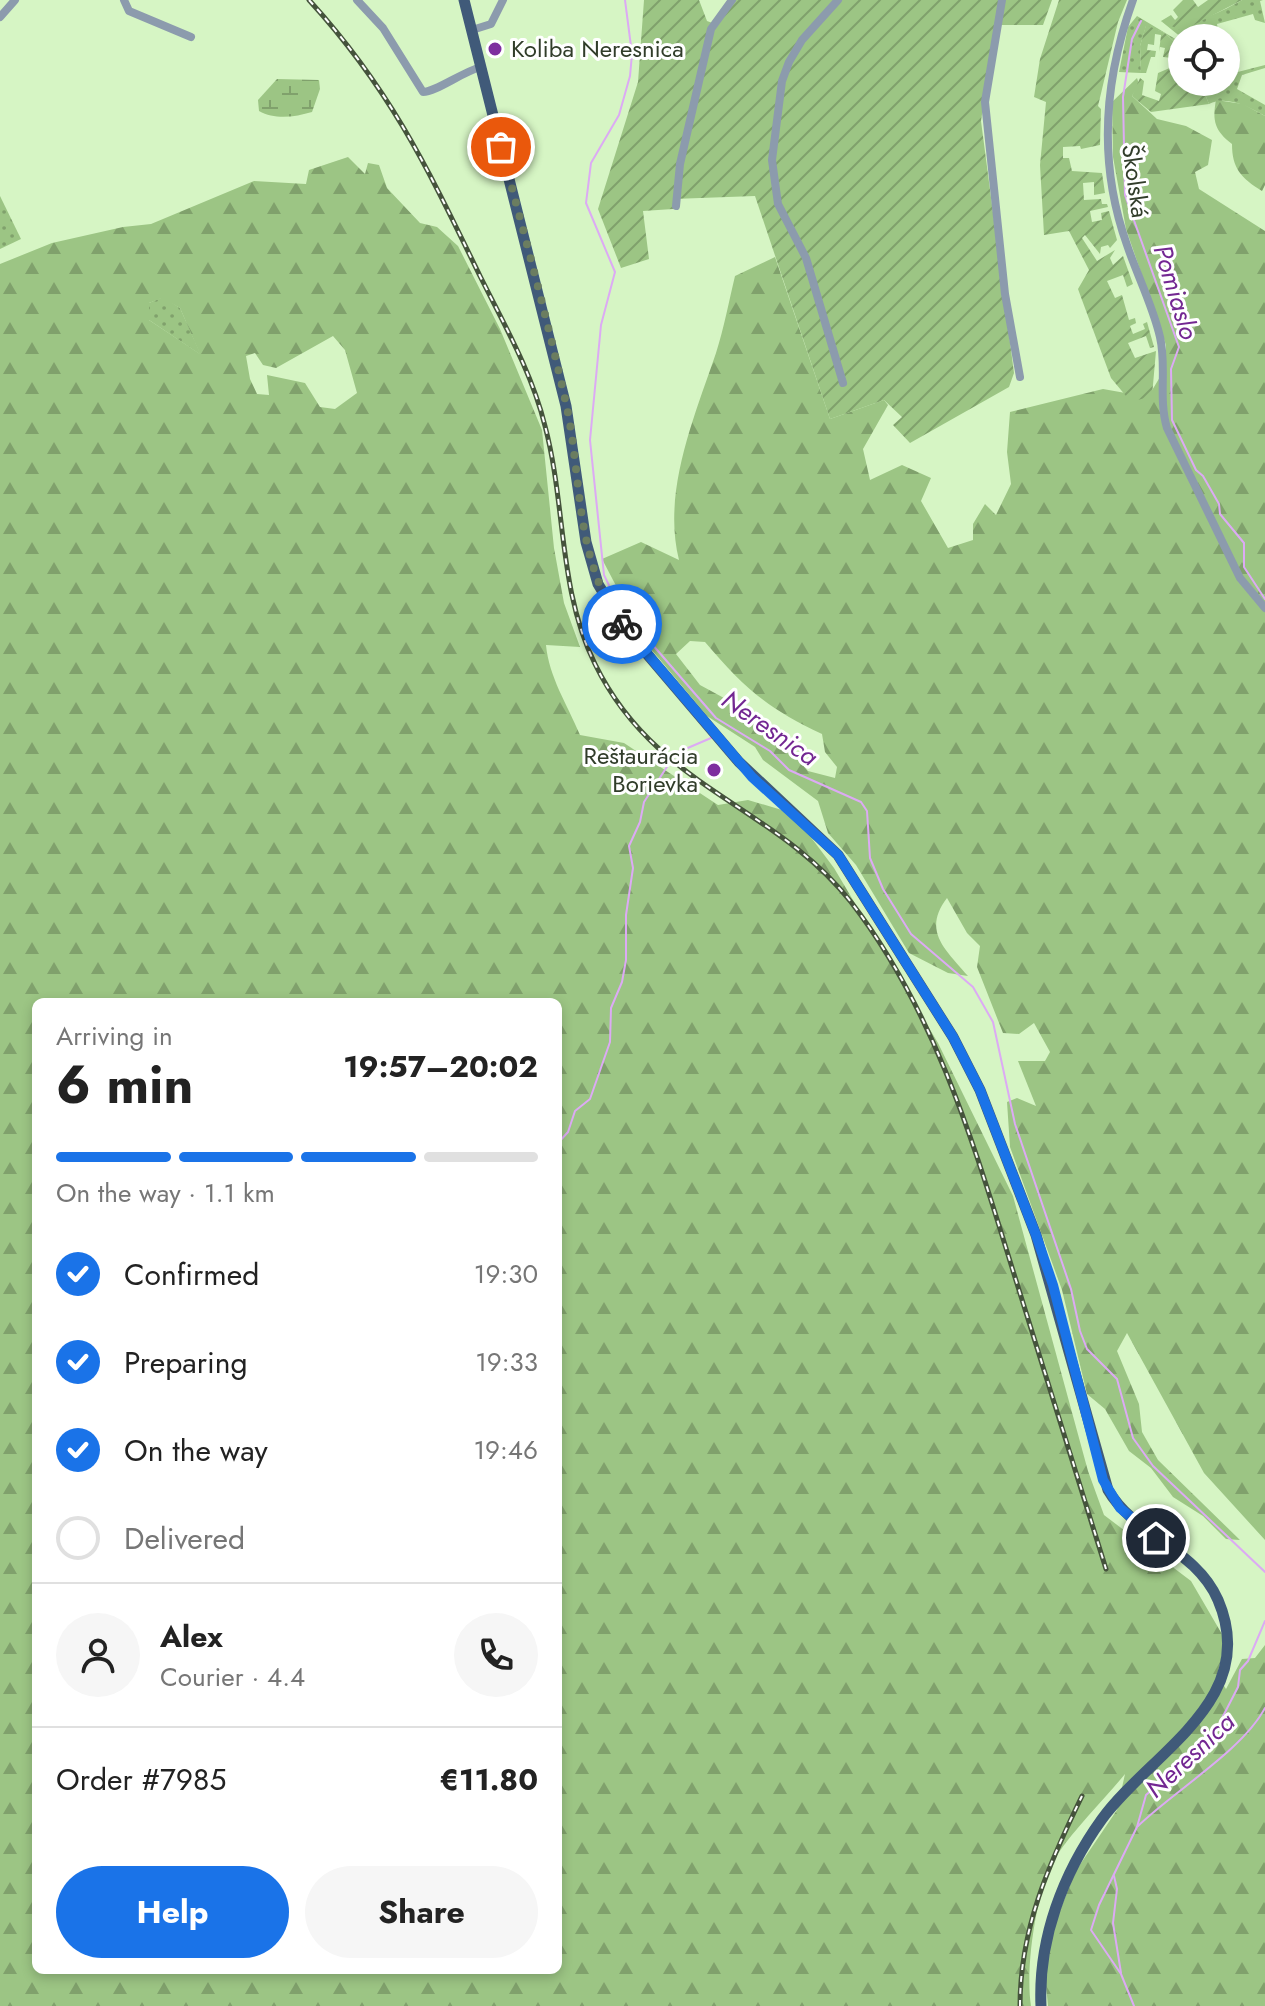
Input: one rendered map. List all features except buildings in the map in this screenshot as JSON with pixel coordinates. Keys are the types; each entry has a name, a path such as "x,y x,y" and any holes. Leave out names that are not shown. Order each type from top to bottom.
{"main road":[{"path":"464,0 563,391 578,467 586,542 603,595 624,627 745,770 838,855 938,1011 973,1074 1036,1235 1108,1490 1129,1518 1199,1571 1221,1609 1227,1648 1219,1685 1200,1718 1123,1794 1079,1854 1048,1933 1041,2006"}],"street":[{"path":"0,17 15,0"},
{"path":"124,0 129,11 191,37"},
{"path":"357,0 383,28 419,89 430,92 455,75 481,67"},
{"path":"472,30 491,24 503,0"},
{"path":"676,206 680,164 711,29 732,0"},
{"path":"838,0 802,40 789,62 782,81 772,160 778,204 806,258 843,383"},
{"path":"1002,0 985,102 1005,294 1020,377"},
{"name":"Školská","path":"1133,0 1111,76 1109,165 1121,227 1160,336 1163,364 1161,402 1167,428 1240,578 1265,608"}],"green space":[{"path":"644,0 699,0 707,21 718,25 736,0 999,0 981,121 1014,373 1009,387 910,443 893,425 902,417 884,400 830,419 755,196 673,199 673,209 643,211 649,259 621,268 598,209 638,82"},
{"path":"1005,0 1052,0 1043,25 1001,25"},
{"path":"1059,0 1127,0 1118,22 1098,106 1101,109 1100,145 1081,149 1080,146 1063,147 1063,158 1069,158 1072,171 1102,173 1105,193 1094,195 1094,182 1083,183 1084,200 1101,199 1102,204 1107,204 1108,207 1090,211 1092,222 1102,220 1101,213 1109,211 1117,240 1110,248 1108,245 1101,247 1100,254 1085,235 1082,238 1097,261 1115,250 1110,258 1113,265 1123,256 1133,284 1127,287 1123,275 1107,281 1115,298 1122,295 1129,320 1135,318 1136,323 1130,326 1133,334 1145,329 1143,324 1147,322 1154,347 1150,348 1146,336 1128,343 1135,358 1156,351 1152,396 1131,402 1111,378 1078,289 1089,270 1069,231 1044,235 1040,165 1046,102 1034,97 1040,59"},
{"path":"1183,0 1193,0 1198,7 1208,0 1242,0 1196,24 1168,24 1161,21 1171,15 1175,20 1178,17 1173,10"},
{"path":"1242,0 1263,0 1260,1 1265,23 1255,20 1253,14 1217,24 1168,24 1168,27 1161,21 1182,23 1213,15"},
{"path":"1137,16 1168,35 1146,26 1140,46 1141,73 1119,72 1128,27"},
{"path":"1146,25 1168,36 1168,58 1163,57 1165,48 1160,47 1159,52 1161,35 1155,34 1154,45 1148,44 1147,50 1156,51 1155,57 1151,57 1146,73 1141,73 1140,46"},
{"path":"1265,65 1265,68 1242,75 1240,81 1240,71"},
{"path":"1168,69 1168,96 1206,96 1209,104 1151,112 1132,96 1140,78 1144,81 1142,95 1159,101 1161,94 1155,91 1158,73"},
{"path":"1137,78 1139,84 1132,96 1157,119 1186,126 1212,140 1208,165 1195,172 1199,189 1265,231 1265,1540 1204,1473 1127,1333 1117,1351 1139,1404 1142,1432 1158,1460 1240,1540 1226,1539 1203,1516 1173,1497 1151,1468 1129,1451 1105,1409 1087,1394 1062,1290 1010,1147 1007,1102 1017,1098 1036,1106 1018,1061 1045,1061 1050,1052 1034,1023 1019,1034 1003,1033 977,967 980,946 967,933 947,898 936,920 937,930 945,948 968,976 948,973 909,953 856,865 828,833 818,801 763,760 755,747 707,716 646,643 602,559 641,542 679,560 675,534 677,482 690,429 719,344 735,276 775,257 830,419 884,400 888,405 863,449 870,480 902,465 931,478 921,501 948,548 973,540 973,524 985,504 996,515 1011,484 1007,452 1010,412 1103,389 1148,397 1166,367 1166,345 1126,229 1113,157 1112,102","holes":["690,641 705,642 758,696 822,734 825,752 837,767 835,778 808,771 770,730 735,704 700,685 676,654"]},
{"path":"277,79 319,80 320,89 312,112 285,117 259,111 258,100"},
{"path":"1240,91 1265,105 1265,116 1230,101 1209,104 1206,96 1240,96"},
{"path":"1216,100 1243,104 1265,116 1265,185 1262,191 1248,182 1236,166 1232,144 1216,125"},
{"path":"348,157 365,174 368,163 379,165 387,188 420,223 437,227 458,246 500,329 542,430 554,548 564,603 580,647 546,645 555,679 580,735 624,743 718,805 748,800 782,810 810,836 834,868 938,1043 1013,1196 1088,1471 1104,1515 1191,1581 1226,1641 1217,1675 1226,1689 1242,1659 1255,1658 1265,1645 1265,2006 1048,2006 1043,1954 1075,1872 1117,1810 1125,1774 1073,1834 1050,1869 1038,1907 1031,1950 1031,2006 0,2006 0,264 52,243 151,224 254,181 306,184 309,170","holes":["162,298 180,308 200,354 149,320 149,303","333,336 345,350 357,393 335,409 320,407 305,383 267,375 269,395 257,394 250,379 246,356 255,353 263,365 276,368"]},
{"path":"0,196 21,239 0,249"},
{"path":"163,297 180,308 201,355 149,320 149,303"}],"waterway":[{"name":"Neresnica","path":"625,0 632,54 630,76 619,115 591,163 586,203 615,272 601,325 590,440 604,575 619,606 716,718 770,751 789,770 861,802 867,811 870,858 883,889 911,934 973,987 993,1022 1015,1124 1071,1289 1080,1331 1087,1349 1117,1379 1133,1438 1153,1466 1265,1572"},
{"name":"Pomiaslo","path":"1141,21 1132,39 1123,97 1125,195 1179,347 1171,369 1172,420 1196,470 1203,476 1219,504 1220,514 1244,543 1244,567 1265,599"},
{"path":"562,1139 568,1132 575,1111 590,1099 610,1042 611,1008 622,982 626,960 626,915 633,868 629,846 640,822 644,802 676,753 711,738"},
{"name":"Neresnica","path":"1134,2006 1121,1974 1091,1930 1099,1905 1137,1827 1146,1795 1200,1748 1218,1726 1238,1687 1240,1670 1248,1661 1265,1621"},
{"name":"Neresnica","path":"1138,1826 1225,1755 1255,1724 1265,1708"},
{"name":"Neresnica","path":"1114,1876 1117,1889 1113,1923 1121,1973"}],"railway":[{"path":"309,0 363,66 406,132 443,200 525,368 552,456 568,577 583,635 595,664 620,706 650,740 683,768 787,841 820,869 851,902 907,988 967,1129 1106,1569"},
{"path":"1020,2006 1021,1977 1031,1923 1058,1847 1082,1796"}],"way so far":[{"path":"501,147 566,406 578,467 588,553 598,584 622,624"}],"place":[{"name":"Koliba Neresnica","path":"495,49"},
{"name":"Reštaurácia Borievka","path":"714,770"}],"route":[{"path":"622,624 752,777 838,855 938,1011 980,1090 1036,1235 1053,1285 1103,1480 1129,1518 1156,1538"}]}
